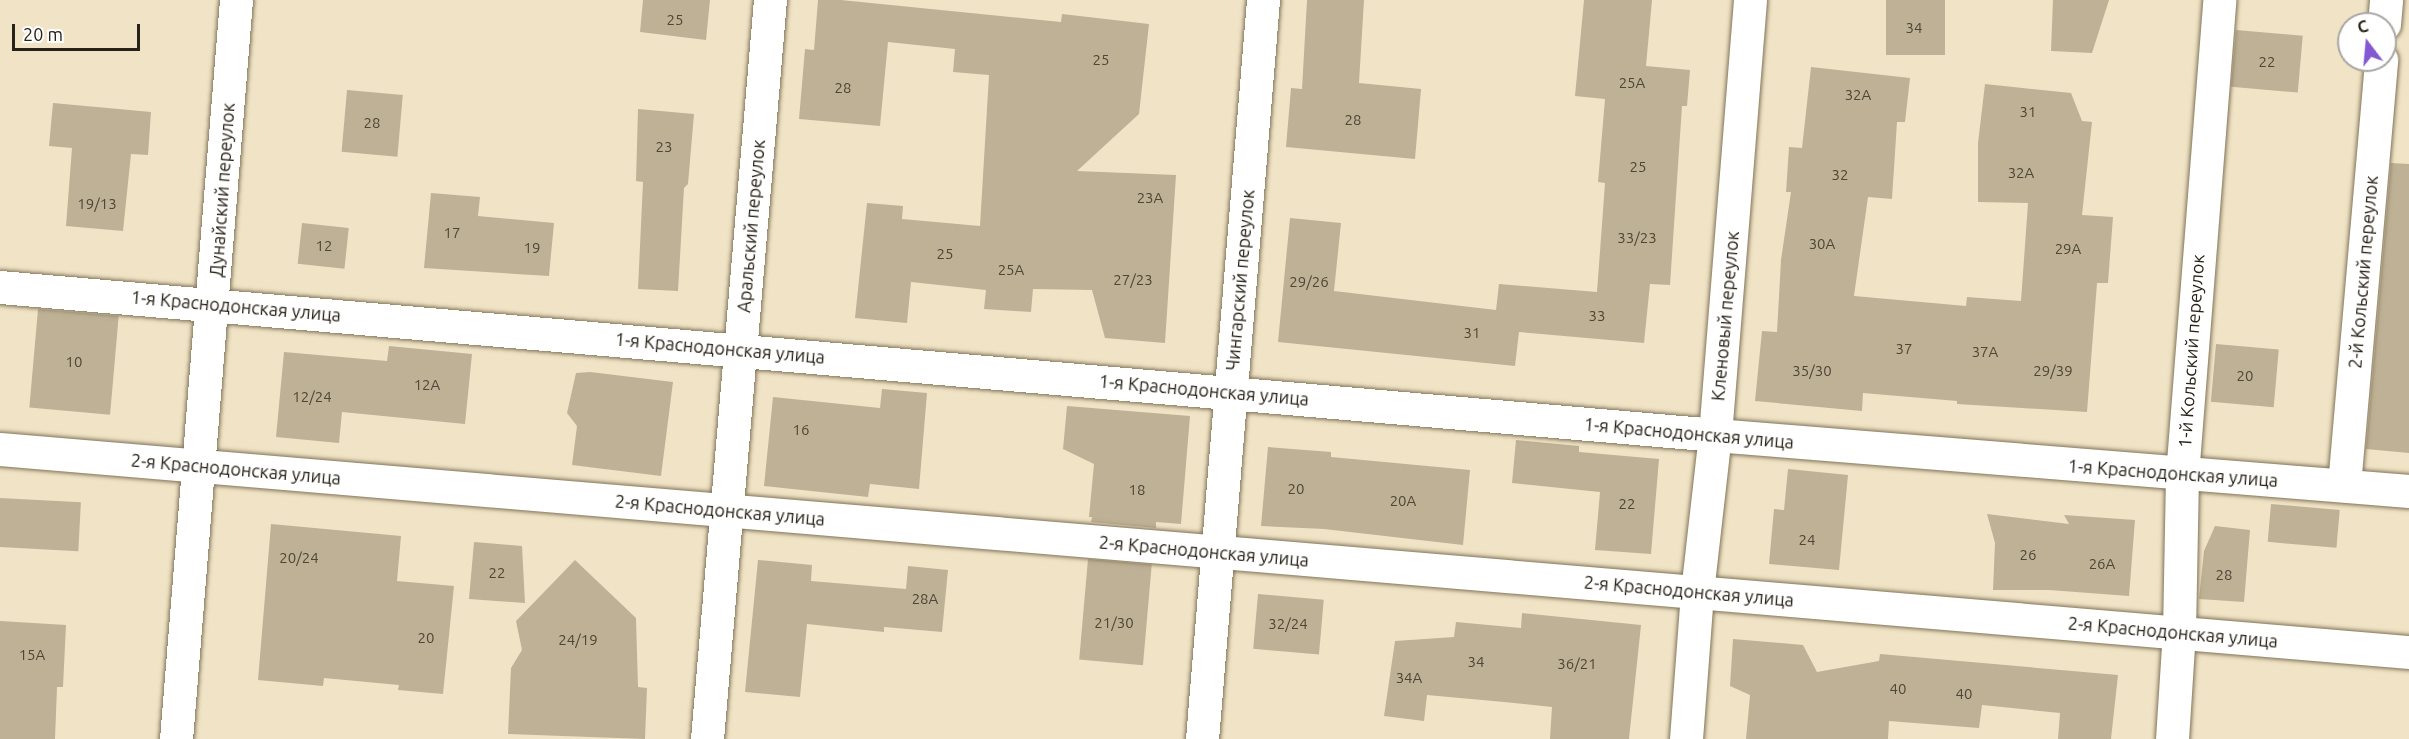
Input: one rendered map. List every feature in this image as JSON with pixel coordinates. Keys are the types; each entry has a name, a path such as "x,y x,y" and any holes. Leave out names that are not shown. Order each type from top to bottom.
{"street":[{"name":"Дунайский переулок","path":"176,739 237,0"},
{"name":"Аральский переулок","path":"707,739 770,0"},
{"name":"Чингарский переулок","path":"1202,739 1263,0"},
{"name":"Кленовый переулок","path":"1686,739 1697,592 1715,435 1750,0"},
{"name":"1-й Кольский переулок","path":"2172,739 2179,632 2182,475 2219,0"},
{"name":"2-й Кольский переулок","path":"2344,485 2380,72"},
{"name":"1-я Краснодонская улица","path":"0,287 2182,475 2409,491"},
{"name":"2-я Краснодонская улица","path":"0,449 2409,652"}],"building":[{"path":"643,0 710,0 706,40 640,32"},
{"path":"818,0 841,0 1061,22 1062,14 1149,24 1139,114 1077,171 1176,175 1165,343 1105,338 1092,290 1033,289 1031,312 984,309 986,290 911,282 907,323 855,318 867,203 903,206 902,219 980,226 989,75 953,72 955,49 888,42 880,126 799,119 805,49 814,50"},
{"path":"1307,0 1364,0 1359,83 1421,89 1415,159 1286,147 1291,88 1302,89"},
{"path":"1584,0 1652,0 1646,66 1690,70 1687,106 1682,106 1670,285 1650,284 1644,343 1519,332 1515,366 1278,342 1290,218 1341,223 1334,291 1496,310 1499,284 1597,292 1605,183 1598,182 1605,99 1575,96"},
{"path":"1886,0 1945,0 1945,55 1886,55"},
{"path":"2053,0 2109,0 2092,53 2051,51"},
{"path":"2236,30 2303,36 2298,93 2231,87"},
{"path":"1811,67 1910,78 1905,122 1897,122 1892,199 1868,197 1854,296 1966,306 1967,297 2021,301 2028,203 1978,202 1978,143 1985,84 2071,93 2082,121 2092,122 2082,215 2113,217 2108,283 2097,283 2087,412 1957,404 1957,401 1863,393 1862,411 1755,401 1762,331 1777,332 1781,260 1791,192 1786,192 1789,147 1802,148"},
{"path":"347,90 403,95 397,157 342,152"},
{"path":"53,103 151,112 148,155 131,154 123,231 66,226 72,148 49,146"},
{"path":"638,109 694,114 688,184 684,188 678,291 638,289 643,182 636,181"},
{"path":"2391,163 2409,164 2409,453 2366,449"},
{"path":"431,193 480,197 478,216 554,223 549,276 424,268"},
{"path":"302,223 349,228 344,269 298,264"},
{"path":"38,309 119,316 110,415 29,408"},
{"path":"2216,344 2279,349 2274,407 2211,402"},
{"path":"389,346 472,354 465,424 342,412 339,443 276,437 284,352 387,361"},
{"path":"590,372 673,382 661,476 572,465 577,426 567,413 576,373"},
{"path":"882,389 927,393 919,489 870,484 868,497 764,486 773,397 880,408"},
{"path":"1067,406 1190,416 1181,524 1156,522 1156,528 1091,522 1092,517 1089,517 1094,464 1063,449"},
{"path":"1516,440 1579,446 1579,452 1659,459 1651,554 1595,550 1600,492 1512,483"},
{"path":"1268,447 1331,452 1331,457 1470,470 1463,545 1324,529 1261,526"},
{"path":"1788,469 1848,475 1839,570 1769,564 1774,509 1784,510"},
{"path":"0,498 81,502 78,551 0,547"},
{"path":"2271,504 2340,510 2336,548 2268,542"},
{"path":"1987,514 2069,524 2064,515 2135,520 2129,596 2049,590 1993,590 1995,543"},
{"path":"271,524 401,536 397,581 454,586 443,694 398,690 399,685 324,678 323,686 258,680"},
{"path":"2215,526 2250,530 2244,602 2199,599 2204,551"},
{"path":"474,542 522,546 525,603 469,599"},
{"path":"1088,559 1152,565 1143,665 1079,660"},
{"path":"575,560 636,618 638,687 647,688 645,739 508,734 511,668 522,650 516,621"},
{"path":"758,560 812,565 811,581 906,589 908,566 948,570 942,632 884,627 884,632 807,624 800,697 745,692"},
{"path":"1258,594 1324,600 1319,655 1253,649"},
{"path":"1522,613 1641,625 1629,739 1550,739 1552,707 1504,702 1427,695 1424,721 1384,716 1395,641 1454,637 1456,622 1521,628"},
{"path":"0,621 66,625 63,687 57,687 55,739 0,739"},
{"path":"1733,639 1803,645 1817,672 1879,661 1880,654 2118,675 2111,739 2058,739 2060,713 1982,705 1979,728 1889,721 1888,739 1746,739 1750,695 1730,686"}]}
